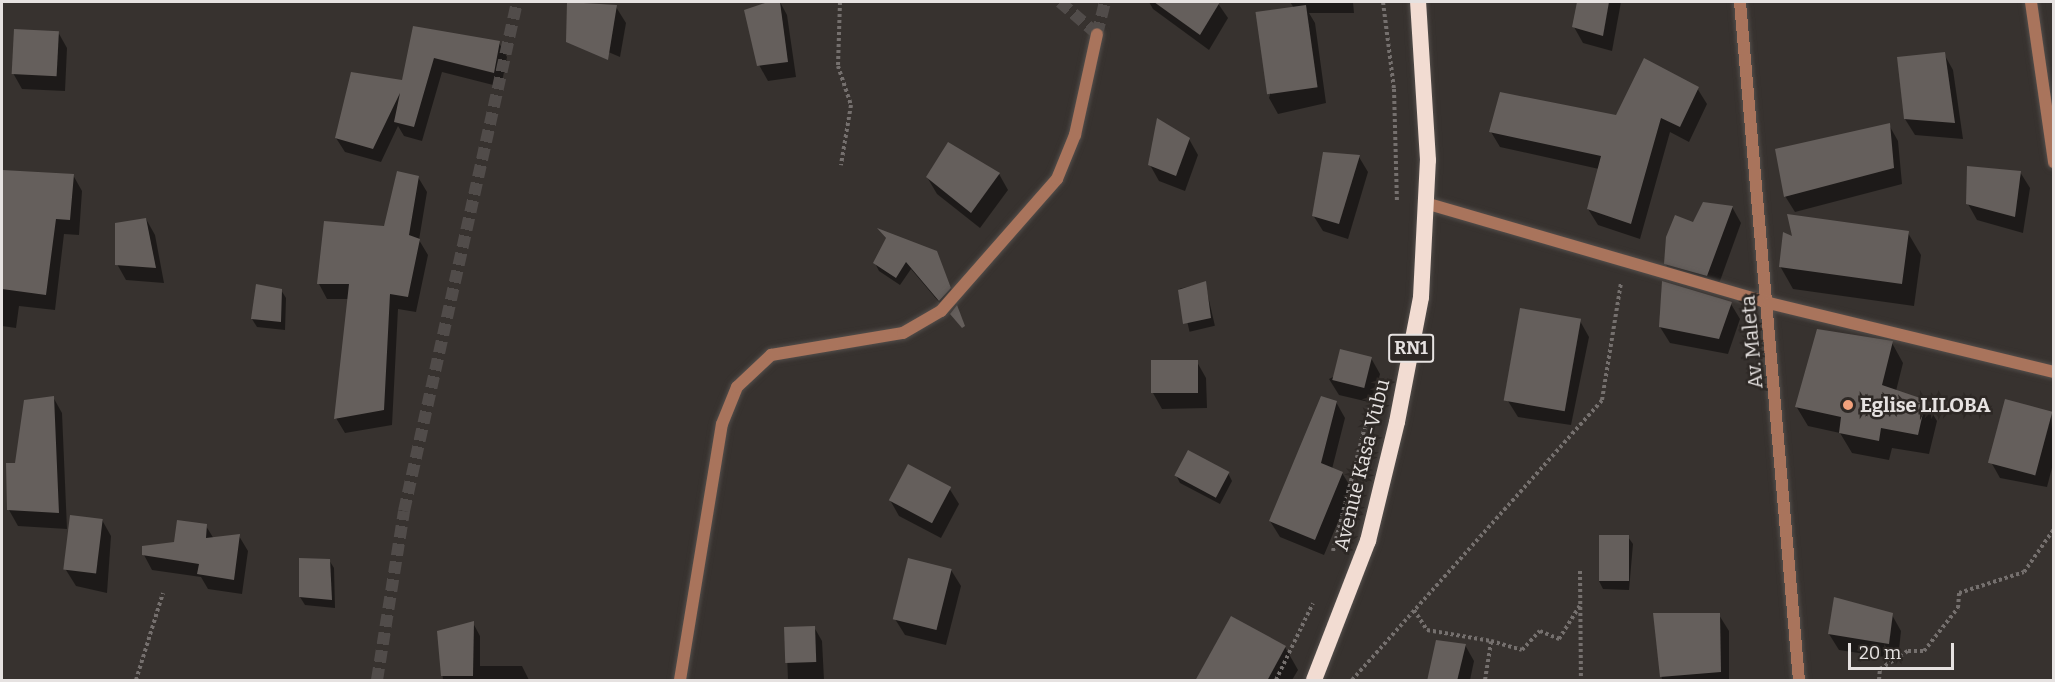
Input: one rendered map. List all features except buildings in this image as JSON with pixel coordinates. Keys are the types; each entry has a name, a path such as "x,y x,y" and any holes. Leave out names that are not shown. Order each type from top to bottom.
{"highway":[{"name":"Avenue Kasa-Vubu","path":"1314,681 1368,541 1397,422 1420,297 1428,160 1418,2"}],"street":[{"name":"Av. Maleta","path":"1740,2 1768,303 1799,681"},
{"path":"2031,2 2054,162"},
{"path":"680,681 722,424 737,387 771,355 903,333 942,311 1057,179 1075,135 1097,34"},
{"path":"1425,203 1768,303 2054,372"}],"path":[{"path":"840,2 838,66 850,105 840,165"},
{"path":"1383,2 1394,89 1397,202"},
{"path":"1352,681 1602,400 1624,261"},
{"path":"1330,560 1372,397"},
{"path":"1878,681 1880,669 1908,651 1923,651 1958,608 1959,593 2024,572 2054,529"},
{"path":"1580,572 1581,681"},
{"path":"1276,681 1318,591"},
{"path":"136,681 163,592"},
{"path":"1414,609 1427,630 1491,641 1522,650 1540,631 1559,639 1580,606"},
{"path":"1485,681 1491,641"}],"tunnel":[{"path":"377,680 404,511 517,2"},
{"path":"1060,2 1097,34 1105,2"}],"place":[{"name":"Eglise LILOBA","path":"1848,405"}]}
